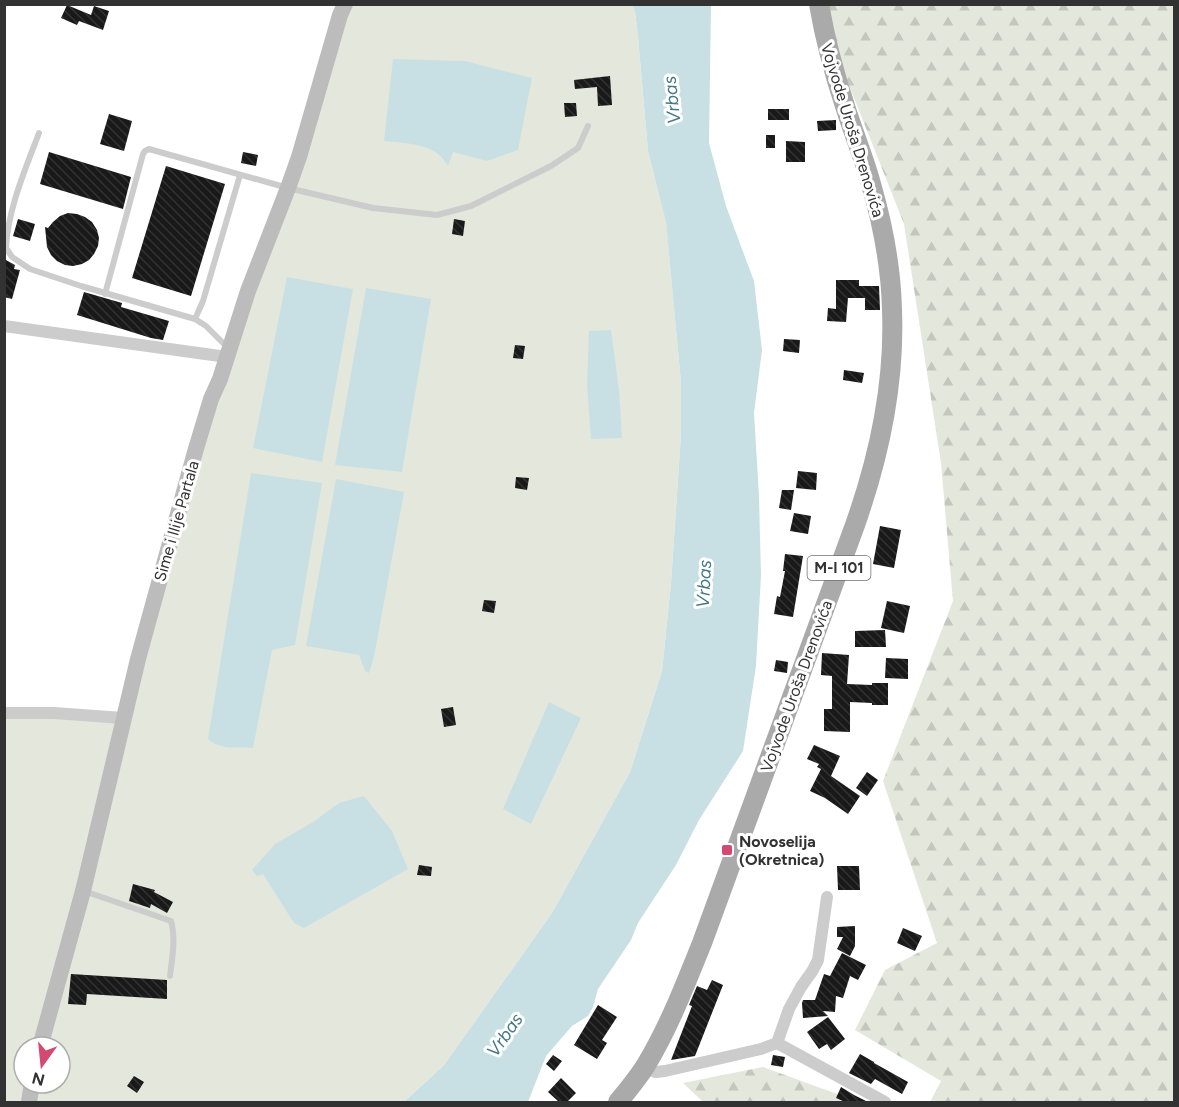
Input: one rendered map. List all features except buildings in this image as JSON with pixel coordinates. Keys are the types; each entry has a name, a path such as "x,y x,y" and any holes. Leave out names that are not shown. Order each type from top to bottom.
{"main road":[{"name":"Vojvode Uroša Drenovića","path":"618,1102 645,1068 668,1025 702,943 862,506 874,465 883,421 890,374 893,327 887,260 871,182 826,45 819,4"}],"street":[{"name":"Sime i Ilije Partala","path":"43,1035 84,891 123,718 195,452 248,291 288,188 345,4"},
{"path":"4,326 228,353"},
{"path":"4,713 54,713 123,718"},
{"path":"777,1043 789,1009 818,960 828,897"},
{"path":"645,1068 656,1072 665,1071 761,1049 777,1043 885,1102"}],"lane":[{"path":"105,294 145,151 149,149 288,188 373,208 437,215 471,206 551,166 578,148 588,126"},
{"path":"39,133 7,229 6,248 12,257 30,268 105,294 195,319 206,326 228,353"},
{"path":"195,319 203,301 240,175"},
{"path":"84,891 171,921 173,928 170,976"}],"green space":[{"path":"345,5 632,5 638,37 648,151 666,220 681,383 681,434 671,583 662,671 630,772 552,913 444,1065 404,1102 5,1102 5,713 123,718 173,530"},
{"path":"828,5 1174,5 1174,1102 930,1102 941,1081 855,1030 885,970 937,943 883,781 953,601 941,463 904,224 835,50"},
{"path":"763,1067 859,1102 703,1102 683,1083"}],"water":[{"name":"Vrbas","path":"632,5 711,5 709,143 726,206 754,281 762,350 754,413 761,575 756,666 743,751 699,820 676,865 638,923 631,940 598,989 588,1016 572,1026 546,1056 528,1102 404,1102 444,1065 552,913 630,772 662,671 671,583 681,434 681,383 666,222 648,151 638,37"},
{"path":"393,59 465,61 532,78 518,150 487,161 453,152 448,166 432,150 412,144 384,141"},
{"path":"287,277 353,289 322,462 253,448"},
{"path":"366,288 431,299 402,472 335,465"},
{"path":"611,330 619,390 622,438 591,439 587,385 589,331"},
{"path":"251,473 322,483 295,645 272,650 253,748 218,745 208,739"},
{"path":"336,479 404,492 374,657 369,673 365,671 359,655 306,646"},
{"path":"549,702 581,718 531,824 503,809"},
{"path":"364,796 392,831 408,869 304,928 294,923 263,874 257,876 252,870 275,844 313,822 339,803"}],"place":[{"name":"Novoselija (Okretnica)","path":"727,850"}]}
